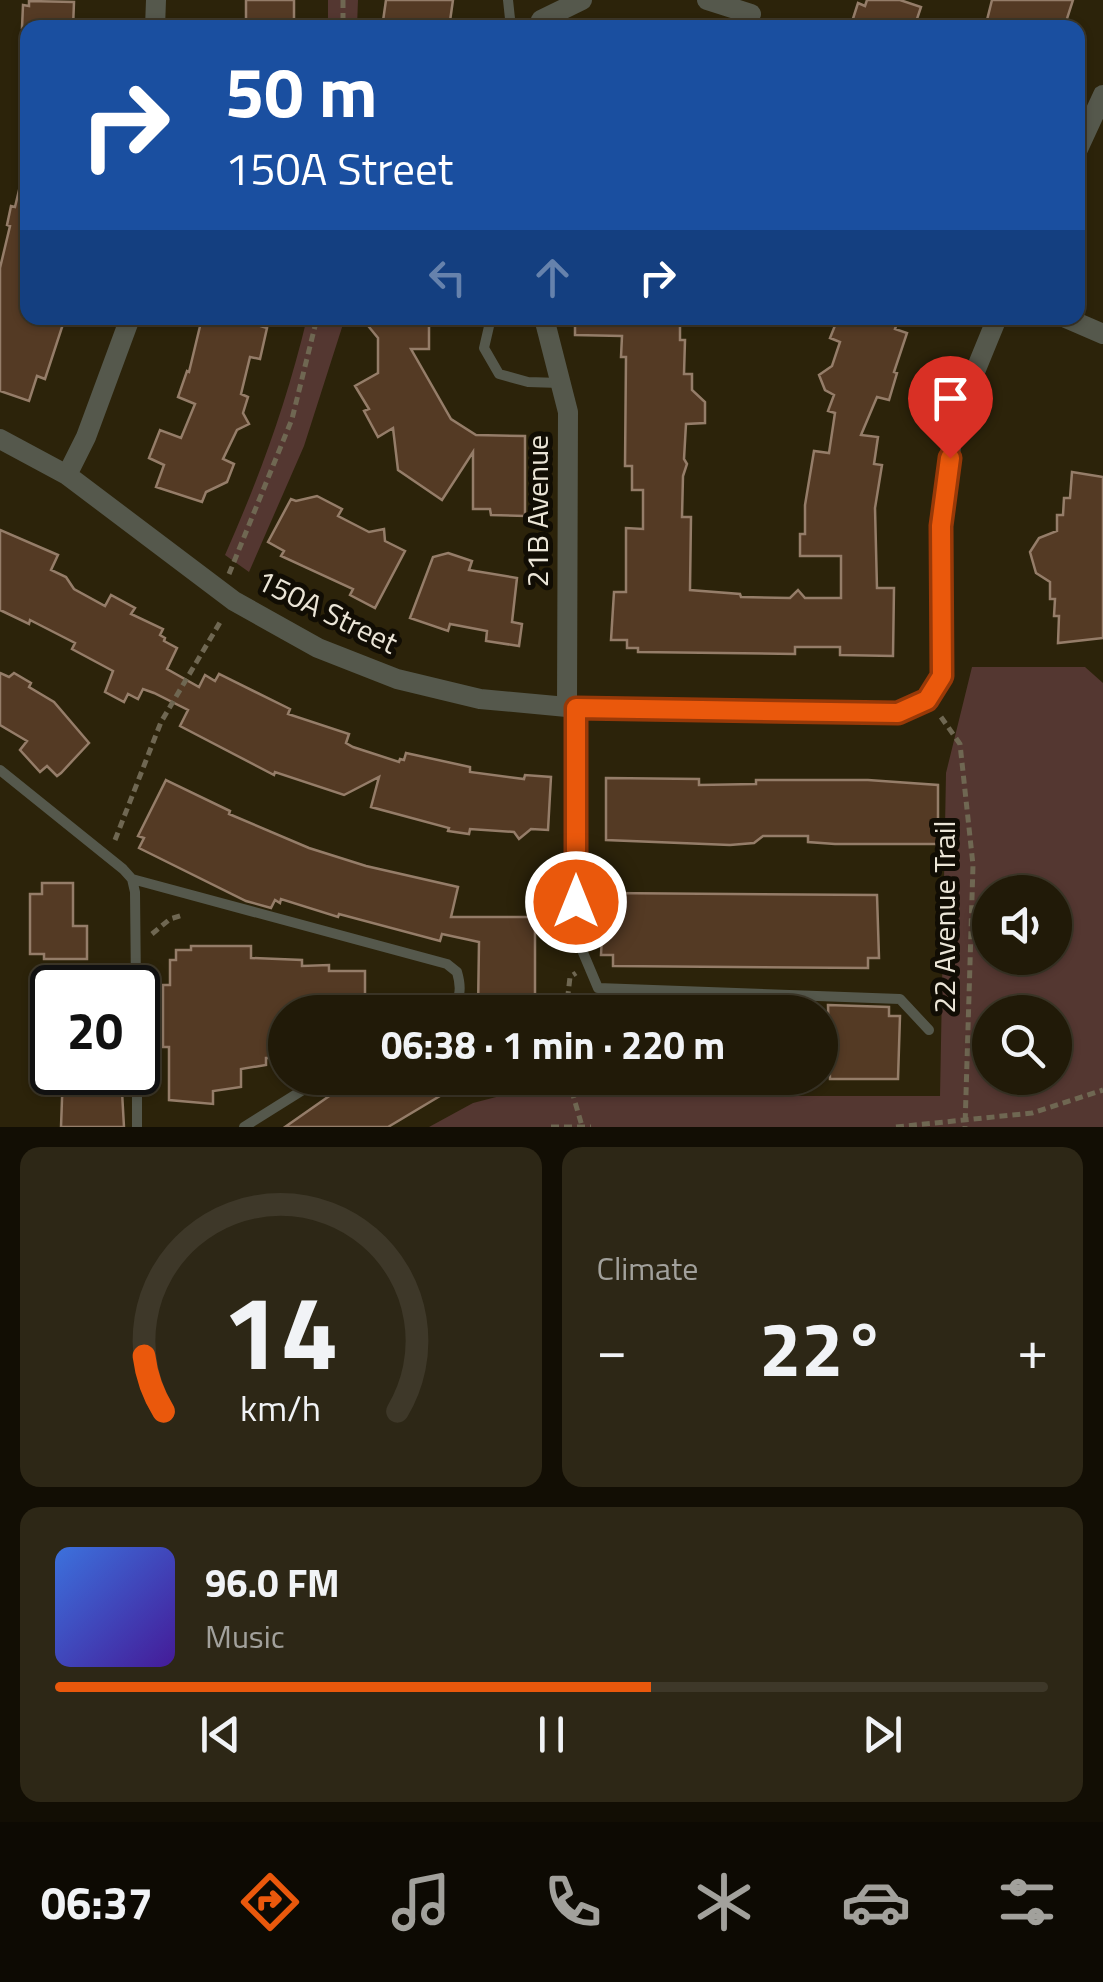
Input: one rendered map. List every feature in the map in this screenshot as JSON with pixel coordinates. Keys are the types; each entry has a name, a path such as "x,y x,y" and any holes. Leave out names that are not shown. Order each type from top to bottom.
{"street":[{"path":"541,20 582,0"},
{"path":"708,0 751,14"},
{"path":"1085,135 1103,95"},
{"path":"67,475 86,437 127,325"},
{"name":"21B Avenue","path":"546,325 568,412 572,707"},
{"name":"150A Street","path":"0,439 67,475 234,600 318,648 397,679 480,699 572,707 898,713 927,700 942,676 941,526 954,423 994,325"}],"lane":[{"path":"489,325 484,348 499,374 528,382 561,383"},
{"path":"572,707 576,936 598,988 900,999 929,1030"},
{"path":"0,770 107,854 132,879 448,964 457,972 459,995"},
{"path":"132,879 136,965"},
{"path":"137,1095 137,1127"},
{"path":"244,1127 295,1095"}],"path":[{"path":"229,574 292,419 316,325"},
{"path":"115,840 160,722 225,616"},
{"name":"22 Avenue Trail","path":"939,715 960,744 973,865 966,1123"},
{"path":"152,934 170,919 183,915"},
{"path":"568,995 570,977 588,965"},
{"path":"896,1127 1032,1114 1103,1090"},
{"path":"573,1095 582,1126"},
{"path":"552,1127 591,1127"}],"shaded area":[{"path":"328,0 358,0 357,20 328,20"},
{"path":"305,325 343,325 304,446 249,572 225,555 272,438"},
{"path":"972,667 1085,667 1103,683 1103,1127 429,1127 473,1103 500,1096 940,1096 946,773"}],"building":[{"path":"246,0 294,0 294,20 246,20"},
{"path":"386,0 453,0 450,20 383,20"},
{"path":"867,0 900,0 921,7 917,20 853,20 858,3 865,6"},
{"path":"992,0 1073,0 1067,20 987,20"},
{"path":"29,1 74,2 73,20 22,20 23,5 29,6"},
{"path":"20,186 20,325 63,325 45,379 37,376 29,401 0,391 0,268 11,206 15,207"},
{"path":"200,325 267,328 260,359 250,357 241,394 248,397 243,413 249,424 237,430 223,459 234,464 227,482 206,492 202,502 156,487 164,465 149,458 160,430 181,438 195,404 178,397 189,372"},
{"path":"429,325 429,349 411,349 451,419 476,435 525,436 525,516 491,515 490,509 473,509 473,452 442,500 398,470 393,428 378,437 364,411 369,409 355,386 378,373 378,338 369,327"},
{"path":"575,325 680,325 680,340 685,340 684,374 692,374 692,390 705,402 705,423 686,424 682,517 691,517 690,590 790,598 798,590 805,598 841,598 841,556 800,556 814,451 829,453 835,413 828,411 834,395 825,390 819,375 832,366 840,342 830,338 835,325 896,325 895,329 907,333 889,400 877,397 861,435 878,437 874,464 882,465 875,508 877,588 894,588 893,656 840,655 840,647 795,647 795,654 638,652 638,648 627,648 627,640 611,640 614,592 626,592 626,528 643,529 643,490 632,490 632,466 625,466 626,357 621,357 622,336 575,335"},
{"path":"1072,472 1103,477 1103,638 1058,643 1059,616 1054,616 1050,582 1036,573 1030,552 1039,538 1057,531 1057,515 1063,515 1064,498 1070,498"},
{"path":"317,496 342,509 338,516 369,532 384,529 385,541 405,551 375,608 350,595 353,589 281,556 284,551 268,542 291,499"},
{"path":"0,530 58,555 51,570 66,577 74,589 105,606 111,595 135,608 131,614 163,629 160,635 164,641 177,648 167,669 199,687 205,675 215,681 219,674 290,709 288,714 349,734 346,743 353,747 399,762 406,753 470,767 470,772 524,779 525,775 551,777 548,830 531,829 519,839 514,832 448,831 449,828 371,807 379,777 344,795 275,772 274,775 180,726 188,710 154,693 143,689 138,699 128,694 124,702 105,692 113,671 72,649 75,643 0,610"},
{"path":"448,553 472,561 469,570 517,578 512,622 522,624 519,646 486,641 487,631 450,624 448,631 410,618 433,557"},
{"path":"0,673 9,677 14,673 31,683 29,687 54,702 89,743 57,776 47,766 40,772 20,750 27,741 0,725"},
{"path":"606,778 699,779 699,785 756,784 756,780 868,780 938,785 938,844 835,844 808,842 808,836 763,836 754,843 730,845 606,840"},
{"path":"166,780 230,811 229,814 309,848 458,887 451,917 535,917 535,995 478,995 479,942 442,934 440,941 281,899 280,903 275,900 271,908 246,901 139,848 144,838 138,836"},
{"path":"42,883 73,883 73,926 87,926 87,959 44,959 44,954 30,954 30,894 42,894"},
{"path":"604,893 877,895 879,958 868,958 868,968 613,966 613,955 601,955"},
{"path":"191,946 251,946 251,958 302,960 302,966 329,965 329,971 365,971 365,995 268,995 266,1065 241,1069 241,1087 213,1091 213,1104 169,1100 169,1047 163,1047 163,985 170,985 170,960 176,960 176,950 191,950"},
{"path":"838,1005 889,1007 889,1016 900,1016 898,1079 838,1079"},
{"path":"62,1095 122,1095 124,1127 61,1127"},
{"path":"331,1095 442,1095 388,1127 285,1127"}],"route":[{"path":"576,902 576,708 898,713 927,700 942,676 941,526 950,458"}]}
